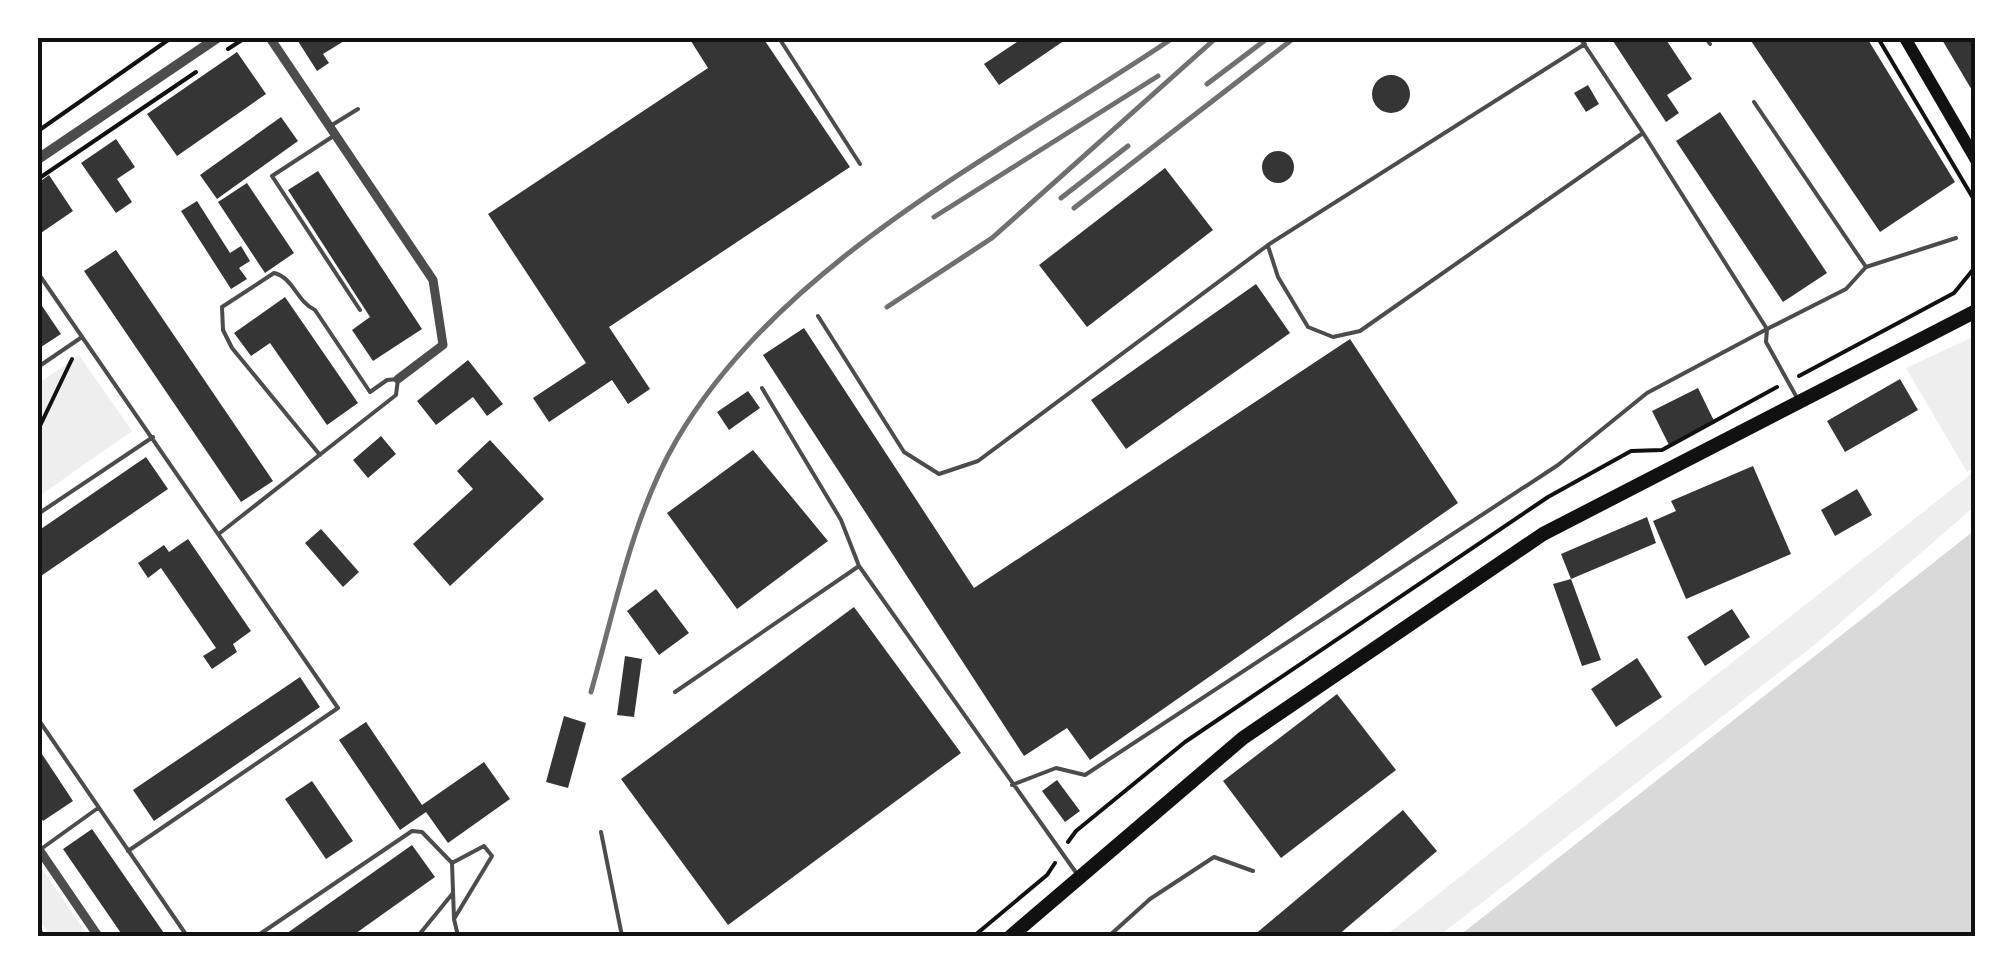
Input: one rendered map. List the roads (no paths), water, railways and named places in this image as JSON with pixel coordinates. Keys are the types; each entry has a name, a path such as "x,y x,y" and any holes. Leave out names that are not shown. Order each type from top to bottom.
{"main road":[{"path":"1905,38 1976,160"},
{"path":"1011,936 1244,738 1543,534 1976,311"}],"street":[{"path":"38,159 218,38"},
{"path":"270,38 433,280 443,346 398,379"},
{"path":"38,849 98,936"}],"lane":[{"path":"780,38 860,164"},
{"path":"1580,38 1767,329 1766,342 1798,401"},
{"path":"1706,38 1710,44"},
{"path":"818,316 904,452 939,474 978,461 1268,244 1584,44"},
{"path":"1754,102 1866,267"},
{"path":"358,108 272,176 360,310"},
{"path":"1268,244 1278,277 1308,328 1333,336 1360,332 1643,133"},
{"path":"1012,785 1056,768 1085,775 1558,464 1647,393 1846,289 1866,267 1956,238"},
{"path":"38,273 338,708 128,851"},
{"path":"320,455 232,348 223,330 222,307 278,273 305,306 315,310 370,392 398,379"},
{"path":"38,368 82,337"},
{"path":"220,533 396,395 398,379"},
{"path":"762,388 841,520 859,566 1080,878"},
{"path":"38,514 152,437"},
{"path":"676,692 859,566"},
{"path":"38,720 187,936"},
{"path":"38,849 98,808"},
{"path":"257,936 412,831 422,832 452,864 458,936"},
{"path":"600,832 622,936"},
{"path":"452,864 484,846 492,856 454,918"},
{"path":"1109,936 1150,899 1214,857 1254,871"},
{"path":"418,936 453,893"}],"railway":[{"path":"591,692 648,500 676,441 721,376 774,318 900,214 1173,38"},
{"path":"887,307 992,238 1216,38"},
{"path":"1207,84 1268,38"},
{"path":"1074,208 1294,38"},
{"path":"934,217 1158,76"},
{"path":"1061,198 1128,146"}]}
